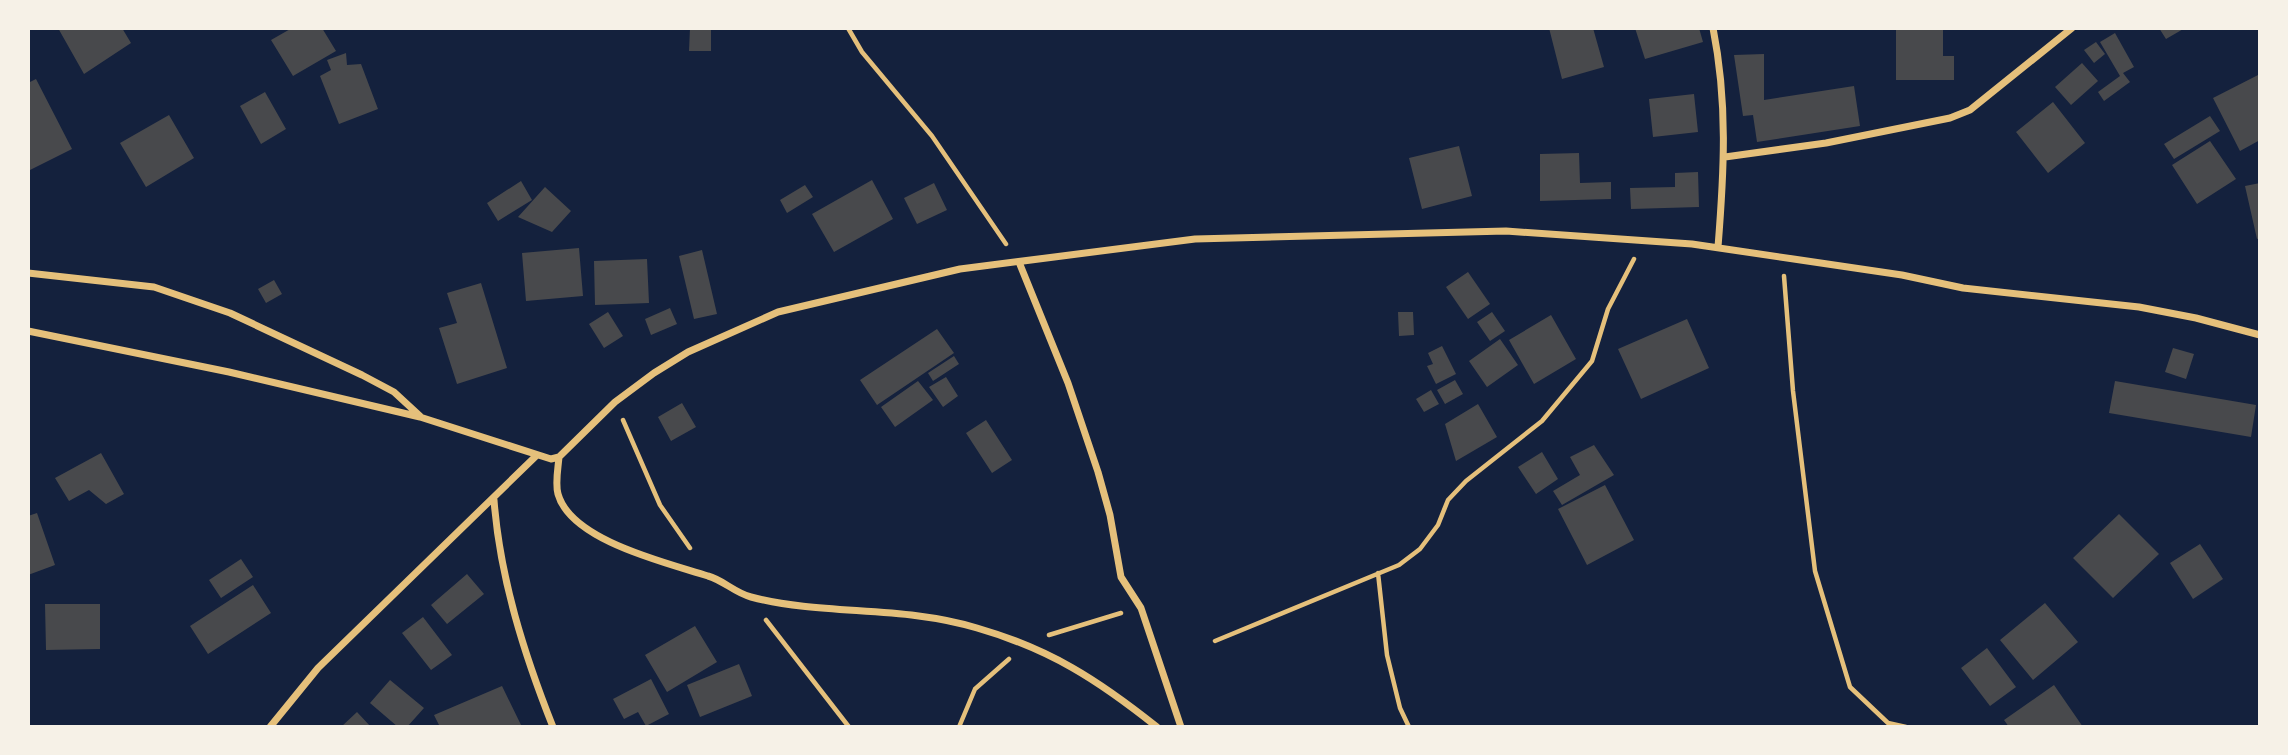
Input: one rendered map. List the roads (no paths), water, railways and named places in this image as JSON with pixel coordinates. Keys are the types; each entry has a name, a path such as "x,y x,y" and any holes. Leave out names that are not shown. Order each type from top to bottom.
{"street":[{"path":"1713,28 1722,76 1725,158 1718,247"},
{"path":"1725,158 1826,143 1950,118 1970,110 2071,28"},
{"path":"1157,727 1107,687 1028,645 926,615 748,596 712,577 609,541 578,521 558,495 559,457 615,402 688,352 778,312 960,268 1195,239 1506,231 1718,247 1902,275 1963,288 2139,307 2196,317 2260,335"},
{"path":"1019,262 1068,383 1098,472 1110,515 1121,578 1141,608 1181,727"},
{"path":"28,273 153,287 230,313 394,392 420,417"},
{"path":"28,331 229,372 420,417 536,456 559,457"},
{"path":"270,727 318,668 494,500 536,456"},
{"path":"494,500 497,541 509,592 524,646 553,727"}]}
